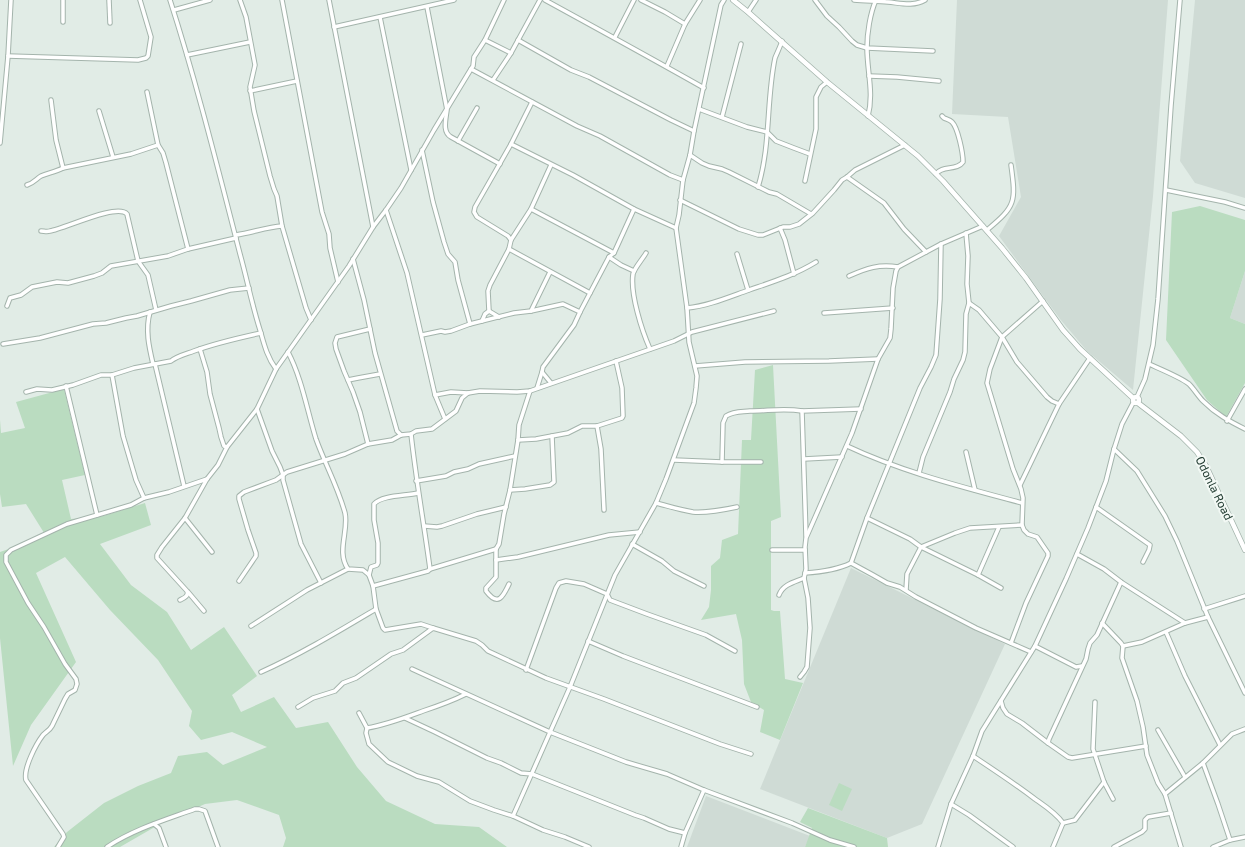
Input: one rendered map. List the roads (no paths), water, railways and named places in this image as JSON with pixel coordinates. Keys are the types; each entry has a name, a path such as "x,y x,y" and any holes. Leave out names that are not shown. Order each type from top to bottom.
{"street":[{"path":"0,143 2,106 8,56 11,0"},
{"path":"63,0 63,22"},
{"path":"109,0 110,23"},
{"path":"8,56 80,57 138,60 146,58 148,56 151,37 140,0"},
{"path":"170,0 225,191 254,311 266,351 276,369"},
{"path":"174,10 210,0"},
{"path":"240,0 246,17 255,68 250,91 270,176 277,196 282,226 306,308 311,320"},
{"path":"282,0 296,81 322,212 329,234 330,248 338,282"},
{"path":"329,0 373,227"},
{"path":"334,28 454,0"},
{"path":"204,611 186,588 157,556 162,547 185,518 207,479 218,465 227,448 257,409 276,369 349,266 415,164 471,70 474,57 485,40 504,0"},
{"path":"493,80 511,53 540,0"},
{"path":"545,0 615,37 704,88"},
{"path":"615,37 634,0"},
{"path":"641,0 686,24"},
{"path":"667,66 686,24 700,0"},
{"path":"513,816 570,687 615,575 656,502 674,460 694,404 697,376 690,350 676,228 683,180 700,109 721,5 724,0"},
{"name":"Odonla Road","path":"733,0 782,41 827,82 918,156 985,228 1026,278 1063,330 1080,349 1135,400 1181,436 1197,452 1206,466 1245,550"},
{"path":"748,12 756,0"},
{"path":"815,0 827,16 857,45 867,48 933,51"},
{"path":"854,0 905,4 918,3 925,0"},
{"path":"938,847 951,804 973,756 982,731 1035,646 1077,554 1106,481 1114,448 1122,424 1145,379 1150,364 1158,299 1180,0"},
{"path":"868,116 871,102 867,48 869,29 876,1"},
{"path":"427,6 445,96 447,110 445,122 446,133 447,135 500,164"},
{"path":"380,17 410,170"},
{"path":"485,40 511,53"},
{"path":"518,40 571,70 589,77 694,132"},
{"path":"758,186 765,157 776,57 782,41"},
{"path":"187,55 250,42"},
{"path":"722,117 741,44"},
{"path":"471,70 493,80 577,126 600,136 670,175 683,180"},
{"path":"869,76 939,81"},
{"path":"250,91 296,81"},
{"path":"805,181 816,129 816,97 821,87 827,82"},
{"path":"147,92 158,146 163,152 188,249"},
{"path":"445,96 456,96"},
{"path":"51,100 56,140 63,168"},
{"path":"511,240 508,236 477,217 474,212 475,207 511,144 532,102"},
{"path":"458,141 477,108"},
{"path":"700,109 747,127 768,132 776,141 810,154"},
{"path":"99,111 113,158"},
{"path":"936,174 942,169 960,166 963,162 960,142 954,123 942,116"},
{"path":"511,144 573,175 634,210 676,228"},
{"path":"680,200 727,224 752,234 763,235 776,231 780,228 799,224 811,214 842,180 859,168 905,145"},
{"path":"27,185 33,183 41,176 53,173 63,168 113,158 158,146"},
{"path":"422,150 433,202 444,242 448,254 455,262 458,280 470,324"},
{"path":"690,155 708,166 730,172 788,200 811,214"},
{"path":"409,163 415,164"},
{"path":"482,321 489,311 488,297 490,285 509,249 511,240 531,209 551,165"},
{"path":"849,276 880,265 898,267 940,244 966,233 985,228 1003,217 1012,203 1014,187 1011,166"},
{"path":"847,177 884,203 904,229 926,252"},
{"path":"1166,190 1225,202 1245,208"},
{"path":"531,209 614,253"},
{"path":"41,231 51,231 84,219 113,211 124,210 127,214 138,261 148,275 156,310"},
{"path":"386,210 407,273 435,395 445,419"},
{"path":"537,388 546,362 574,325 609,258 614,253 634,210"},
{"path":"7,306 10,298 20,295 32,287 56,282 68,283 82,280 102,273 111,266 168,256 188,249 282,226"},
{"path":"780,228 785,240 794,274"},
{"path":"919,473 965,352 966,314 969,303 966,233"},
{"path":"508,236 514,235"},
{"path":"805,572 825,571 851,563 889,463 920,388 936,355 940,299 940,244"},
{"path":"509,249 590,293"},
{"path":"646,253 634,271 633,283 637,310 650,349"},
{"path":"737,254 748,290"},
{"path":"609,258 634,271"},
{"path":"353,259 364,300 380,374 397,431 396,438"},
{"path":"144,268 147,260"},
{"path":"686,308 697,307 722,300 748,290 773,283 816,262"},
{"path":"349,266 355,267"},
{"path":"806,538 847,446 878,359 890,338 893,288 898,267"},
{"path":"531,311 550,272"},
{"path":"336,274 341,276"},
{"path":"3,344 40,338 93,324 112,322 230,290 249,288"},
{"path":"1011,643 1026,603 1048,556 1048,553 1037,538 1028,534 1022,525 1023,498 1020,485 1015,474 987,383 990,369 1002,337 1043,301"},
{"path":"969,303 978,310 1002,337 1017,362 1047,397 1059,404"},
{"path":"535,304 540,309"},
{"path":"422,335 441,331 451,331 470,324 514,313 563,304 580,312"},
{"path":"824,312 893,308"},
{"path":"489,311 499,317"},
{"path":"435,395 451,392 468,393 480,391 530,391 650,349 692,332 774,311"},
{"path":"150,312 147,329 151,354 184,486"},
{"path":"368,444 360,412 335,343 336,338 339,336 370,328"},
{"path":"26,392 33,390 50,390 101,375 112,375 134,368 170,361 175,357 226,341 261,333"},
{"path":"200,349 207,372 210,394 221,437 224,446 227,448"},
{"path":"288,352 292,360 317,440 345,513 346,520 343,553 348,569"},
{"path":"146,366 151,354"},
{"path":"1020,485 1059,404 1090,358"},
{"path":"283,359 292,360"},
{"path":"695,366 744,362 878,359"},
{"path":"518,440 536,439 568,433 582,426 597,426 621,419 623,416 622,388 616,361"},
{"path":"1150,364 1188,383 1203,401 1227,420 1245,428"},
{"path":"542,372 551,383"},
{"path":"348,380 380,374"},
{"path":"112,375 123,436 136,480 144,498"},
{"path":"66,386 97,515"},
{"path":"1227,420 1245,389"},
{"path":"508,584 503,596 498,599 490,596 486,591 486,588 496,577 496,549 499,544 510,490 519,425 530,391"},
{"path":"239,580 255,558 256,553 239,496 244,492 276,480 287,472 344,454 368,444 381,443 401,435 432,429 456,411 462,398 468,393"},
{"path":"257,409 272,452 283,475 282,480 301,544 321,583"},
{"path":"722,462 723,423 726,416 741,411 749,412 776,409 802,411 861,409"},
{"path":"800,677 807,667 810,628 808,598 804,578 806,564 806,538 802,411"},
{"path":"597,426 601,449 604,510"},
{"path":"397,431 401,435"},
{"path":"411,434 416,481 430,569"},
{"path":"510,490 550,485 554,482 552,436"},
{"path":"847,446 871,457 919,473 1022,503"},
{"path":"1114,448 1137,471 1165,516 1177,541 1204,609 1244,691"},
{"path":"966,452 975,490"},
{"path":"416,481 446,476 479,464 515,456"},
{"path":"804,459 842,457"},
{"path":"674,460 761,462"},
{"path":"58,847 64,837 63,834 24,775 38,743 52,726 65,699 68,694 75,690 77,684 76,679 65,664 28,603 6,562 6,555 11,550 68,524 131,504 144,498 169,492 207,479"},
{"path":"369,575 371,567 377,565 378,563 378,543 374,520 375,502 397,496 406,496 418,493"},
{"path":"656,502 681,510 694,512 717,511 737,507"},
{"path":"424,526 442,526 506,506"},
{"path":"1096,507 1148,542 1150,545 1149,550 1143,562"},
{"path":"495,510 504,514"},
{"path":"185,518 212,552"},
{"path":"867,518 1001,588"},
{"path":"906,590 907,574 922,547 970,528 1022,525"},
{"path":"978,575 999,527"},
{"path":"496,560 518,557 609,535 640,532"},
{"path":"632,544 662,561 674,571 704,586"},
{"path":"373,586 428,571 430,569 496,549"},
{"path":"772,550 805,550"},
{"path":"1077,554 1104,569 1121,582 1186,623"},
{"path":"851,563 887,583 906,590 976,628 1031,652"},
{"path":"251,626 307,590 348,569 363,570 369,575 373,586 376,609 385,630 421,624 476,641 488,651 526,670 677,728 751,754"},
{"path":"779,595 785,586 804,578"},
{"path":"526,670 556,588 559,583 566,581 584,584 607,594 610,600 706,635 736,651"},
{"path":"1048,743 1086,659 1090,643 1097,635 1121,582"},
{"path":"180,600 186,597 188,592"},
{"path":"1204,609 1245,596"},
{"path":"261,672 309,648 376,609"},
{"path":"1123,646 1142,642 1186,623 1208,617"},
{"path":"1102,623 1123,646 1122,658 1137,701 1147,755 1154,774 1166,794 1181,847"},
{"path":"298,708 313,698 335,691 343,683 356,678 392,654 403,650 433,628"},
{"path":"1166,632 1185,676 1220,745"},
{"path":"588,641 623,656 757,707"},
{"path":"1035,646 1076,667 1079,673"},
{"path":"1076,667 1082,666"},
{"path":"412,669 550,732 626,762 667,774 704,790 780,818 830,840 854,847"},
{"path":"367,728 381,726 405,718 455,700 466,694"},
{"path":"1001,701 1003,708 1008,714 1068,757 1095,755 1146,746"},
{"path":"1095,702 1095,755 1104,782 1113,799"},
{"path":"359,713 367,728 366,733 369,744 388,762 417,776 438,782 470,801 513,816 543,830 589,847"},
{"path":"405,718 521,773 532,774 669,829 685,833"},
{"path":"1166,794 1184,777 1203,763 1234,733 1245,729"},
{"path":"1158,730 1184,777"},
{"path":"973,756 1014,782 1052,812 1063,823"},
{"path":"1203,763 1230,840"},
{"path":"1063,823 1075,820 1104,782"},
{"path":"681,847 685,833 704,790"},
{"path":"951,804 970,815 1013,847"},
{"path":"108,847 133,832 195,809 202,809 204,811 218,847"},
{"path":"1114,847 1142,832 1145,829 1145,820 1148,817 1171,813"},
{"path":"1052,847 1063,823"},
{"path":"154,824 159,828 166,847"},
{"path":"1213,847 1230,840 1245,837"}]}
